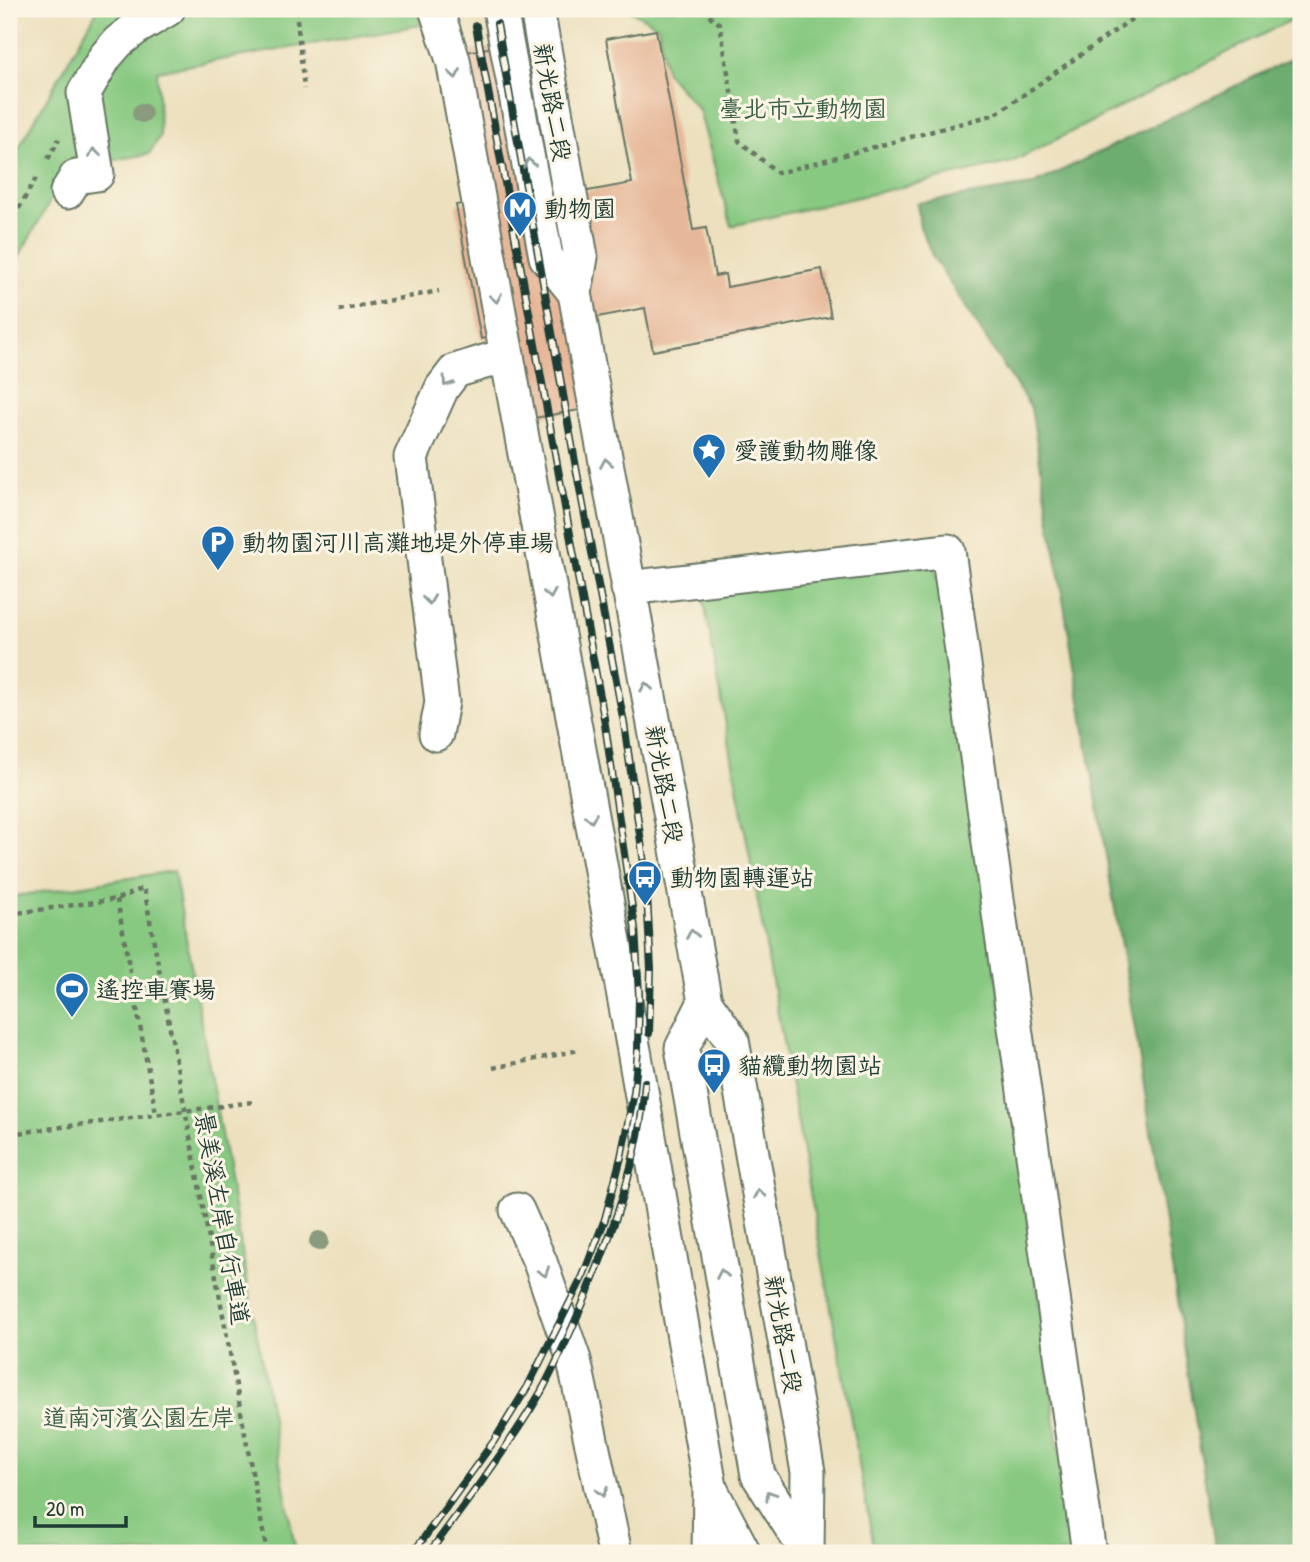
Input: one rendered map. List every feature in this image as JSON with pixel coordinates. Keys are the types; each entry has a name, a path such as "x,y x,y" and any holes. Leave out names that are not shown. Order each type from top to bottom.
{"street":[{"path":"67,192 75,177 97,174 85,93 105,57 118,42 168,9"},
{"path":"436,9 453,60 635,1056 710,1487 709,1553"},
{"path":"500,9 546,257 575,293"},
{"name":"新光路二段","path":"537,9 581,257 575,293 628,587 705,1002 732,1040 808,1472 807,1553"},
{"path":"436,734 442,702 411,457 442,388 455,371 507,355"},
{"path":"628,587 948,551 1089,1553"},
{"path":"705,1002 682,1048 758,1475 807,1553"},
{"path":"517,1210 540,1262 574,1360 615,1553"},
{"path":"710,1487 744,1553"}],"path":[{"path":"201,9 215,9"},
{"path":"296,9 304,89"},
{"path":"701,9 720,24 739,141 778,173 996,114 1146,9"},
{"path":"340,310 439,290"},
{"name":"景美溪左岸自行車道","path":"117,899 144,888 267,1553"},
{"path":"9,915 117,899 156,1114"},
{"path":"493,1068 579,1050"},
{"path":"9,1134 253,1101"}],"green space":[{"path":"98,9 418,9 421,25 157,71 160,136 149,154 69,168 9,274 9,165"},
{"name":"臺北市立動物園","path":"628,9 1301,9 1301,15 1012,162 731,226 699,110 666,72 658,26"},
{"path":"1301,54 1301,1553 1216,1553 1137,1041 1031,408 933,257 920,227 917,203 1032,185"},
{"path":"932,561 949,614 1072,1553 875,1553 702,591"},
{"name":"道南河濱公園左岸","path":"174,871 296,1553 9,1553 9,897"}],"building":[{"path":"656,30 693,230 706,228 715,276 725,274 727,287 822,269 831,317 653,351 645,308 592,318 591,408 523,420 490,337 481,339 456,205 483,200 456,54 524,41 552,193 577,188 577,193 632,183 606,39"}],"railway":[{"path":"497,24 624,723 646,877 651,969 649,1033"},
{"path":"413,1553 494,1441 528,1386 583,1276 605,1219 621,1157 634,1093 638,1050 639,995 635,928 604,718 476,26"},
{"path":"429,1553 515,1433 541,1392 564,1347 595,1275 624,1194 637,1138 645,1082"}],"place":[{"name":"動物園","path":"520,238"},
{"name":"愛護動物雕像","path":"709,480"},
{"name":"動物園河川高灘地堤外停車場","path":"218,572"},
{"name":"動物園轉運站","path":"645,907"},
{"name":"遙控車賽場","path":"72,1019"},
{"name":"貓纜動物園站","path":"714,1095"}]}
